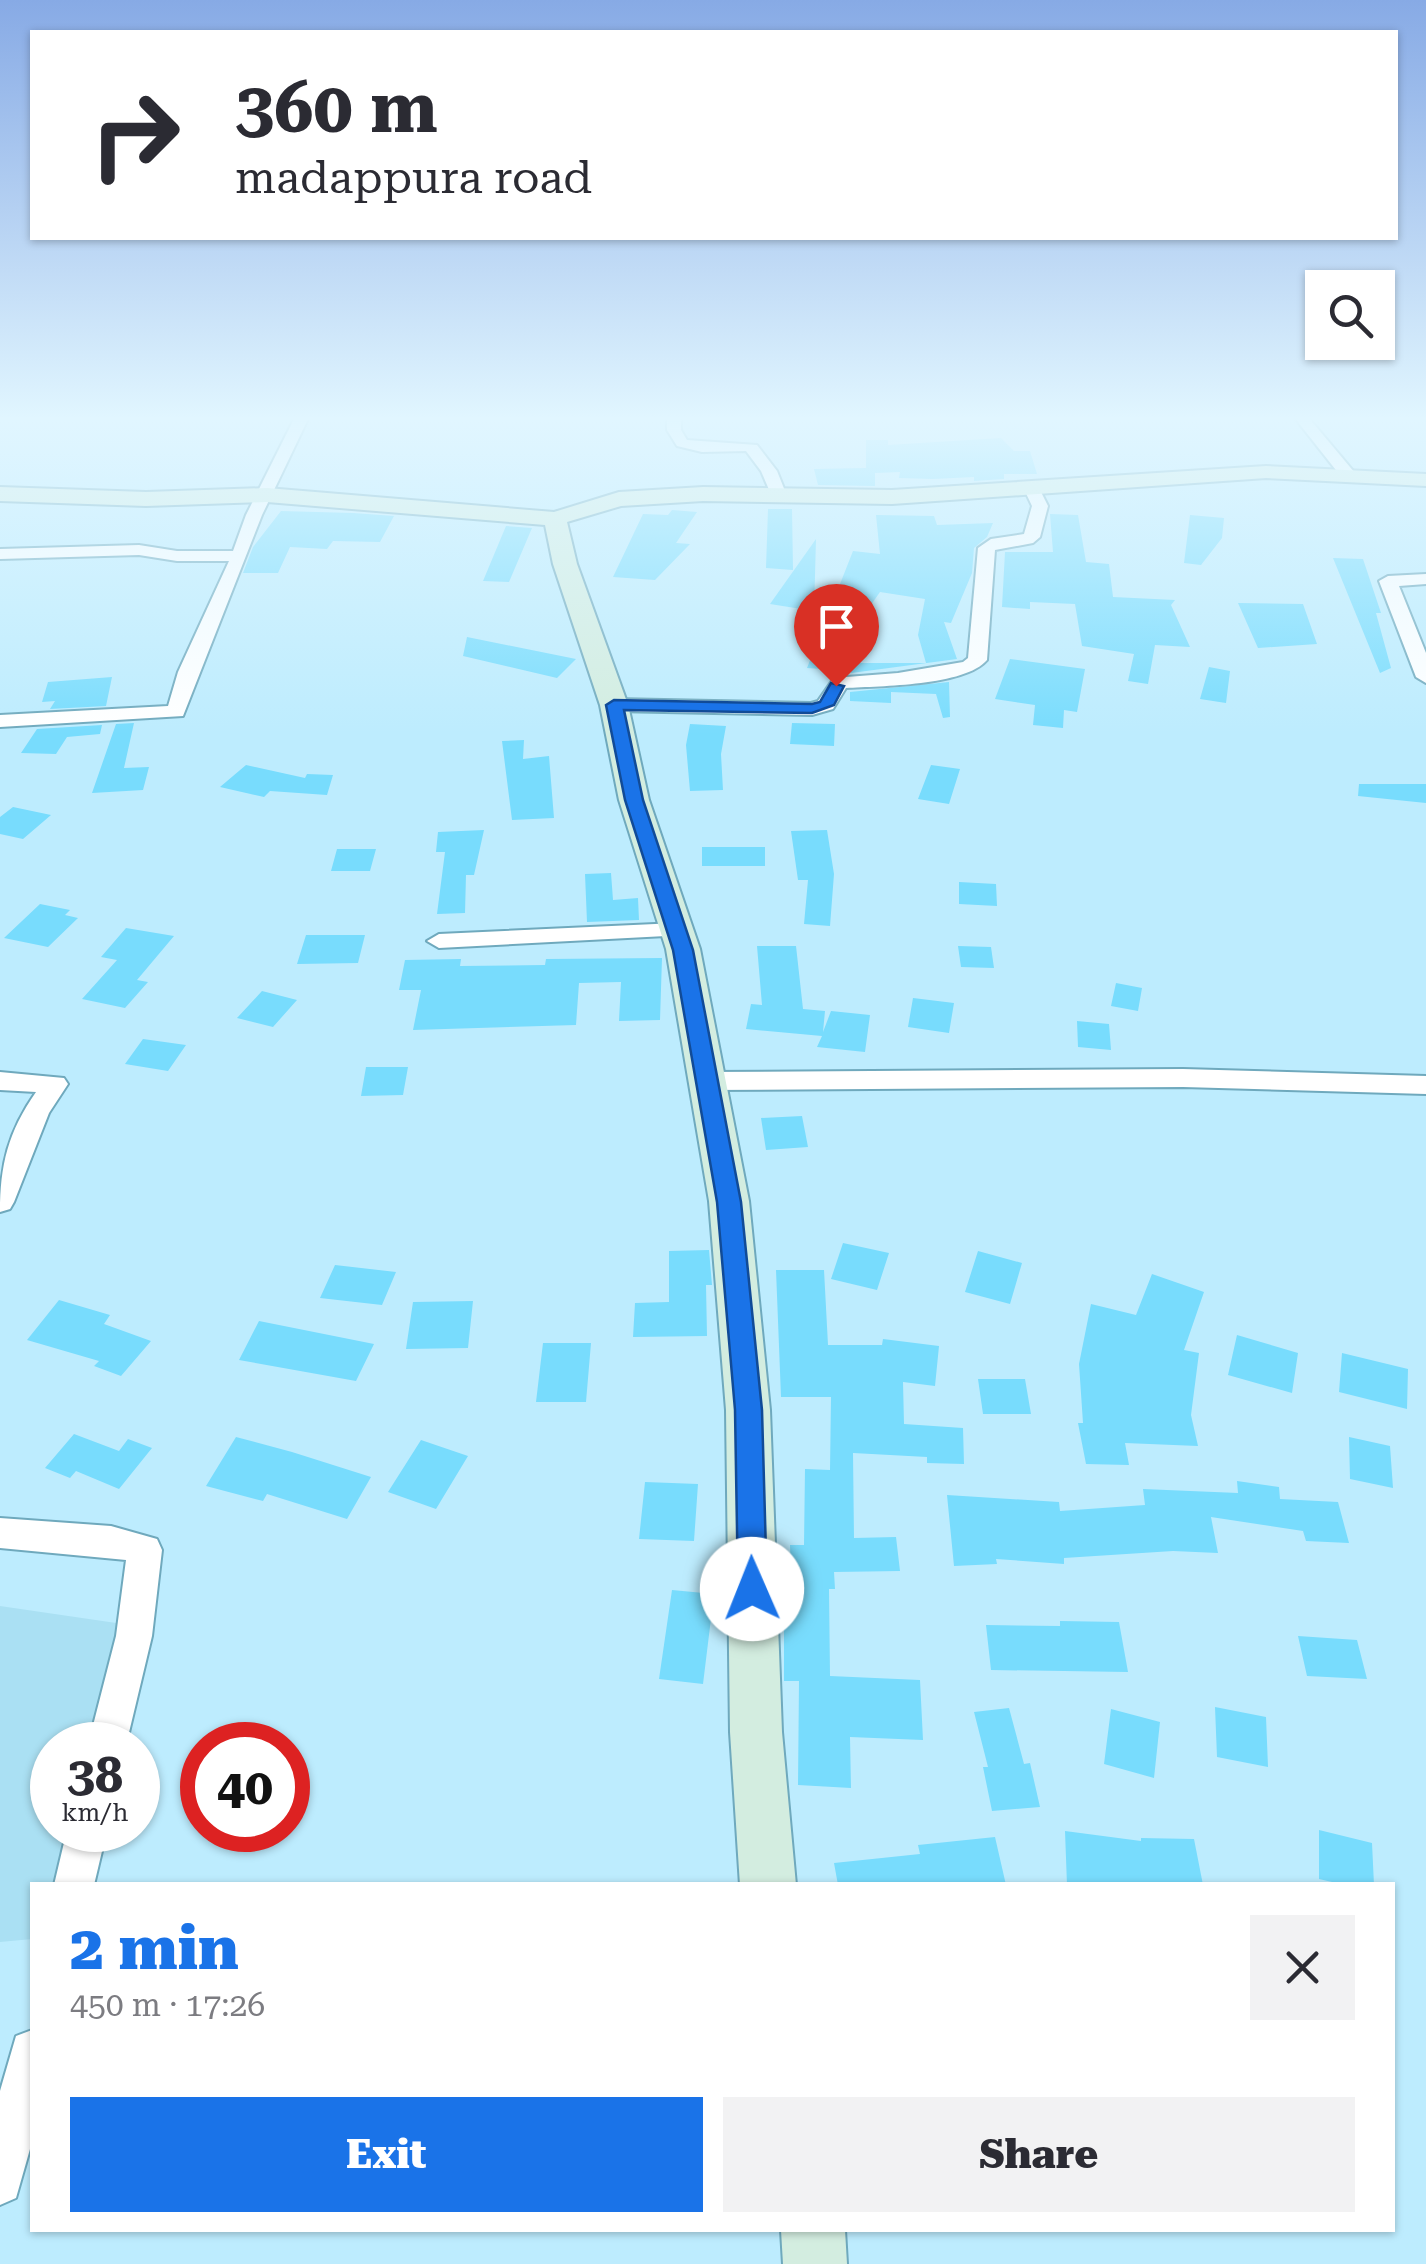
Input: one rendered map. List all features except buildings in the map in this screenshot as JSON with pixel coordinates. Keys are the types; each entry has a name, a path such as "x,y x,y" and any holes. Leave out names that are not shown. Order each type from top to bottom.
{"main road":[{"path":"556,523 564,564 614,705 634,800 677,930 729,1202 748,1410 756,1732 768,1882"},
{"path":"814,2232 815,2264"}],"street":[{"path":"0,722 176,712 200,644 254,523"},
{"path":"614,705 822,708 841,682 898,679 968,667 977,660 987,548 993,543 1032,538 1036,523"},
{"path":"0,554 140,550 177,556 240,556"},
{"path":"1426,578 1388,580 1426,677"},
{"path":"439,941 677,930"},
{"path":"705,1081 1184,1078 1426,1085"},
{"path":"0,1081 54,1084 36,1112 0,1202"},
{"path":"0,1533 111,1541 145,1550 134,1636 113,1722"},
{"path":"75,1882 82,1852"},
{"path":"0,2182 30,2060"}],"shaded area":[{"path":"0,1606 123,1624 96,1722 30,1722 30,1852 61,1852 53,1882 30,1882 30,1939 0,1942"}],"route":[{"path":"752,1589 748,1410 729,1202 683,950 634,800 614,705 822,708 836,686"}]}
